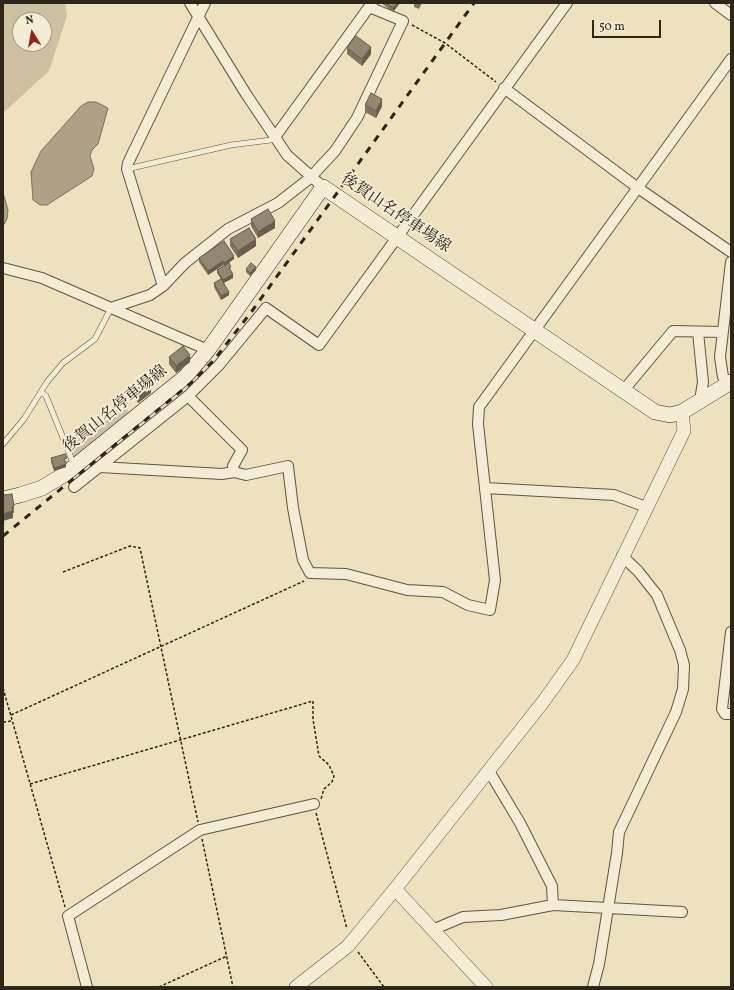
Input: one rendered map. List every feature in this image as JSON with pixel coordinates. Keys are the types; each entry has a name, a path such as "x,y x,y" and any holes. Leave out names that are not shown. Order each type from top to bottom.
{"main road":[{"name":"後賀山名停車場線","path":"3,499 42,488 65,474 185,377 208,350 323,187 398,237 534,332 655,412 662,415 682,412 730,383"}],"street":[{"path":"190,3 198,18 287,155 310,178 323,187"},
{"path":"163,286 127,169 128,163 205,3"},
{"path":"74,487 188,396 219,365 266,308 319,345 567,3"},
{"path":"715,3 731,15"},
{"path":"111,308 150,295 163,286 184,263 228,229 278,203 310,178 335,151 357,118 403,21 371,5 275,137"},
{"path":"100,467 222,474 234,472 246,475 288,466 293,508 303,560 310,573 346,574 407,590 443,592 468,605 490,610 495,580 478,424 479,407 731,59"},
{"path":"504,88 638,188 731,252"},
{"path":"730,383 723,377 720,358 728,307 731,262"},
{"path":"3,268 42,278 208,350"},
{"path":"623,391 673,331 723,332"},
{"path":"698,332 703,382 700,401"},
{"path":"188,396 242,450 233,466 234,472"},
{"path":"296,987 351,942 489,771 573,660 622,556 684,431 682,412"},
{"path":"485,488 614,495 646,507"},
{"path":"593,987 599,964 619,832 676,712 683,689 684,665 680,650 657,595 638,571 622,556"},
{"path":"731,632 722,710 725,714 731,714"},
{"path":"489,771 520,823 552,886 553,905"},
{"path":"87,987 68,916 200,830 314,804"},
{"path":"395,889 486,987"},
{"path":"432,930 463,917 501,915 553,905 682,912"}],"lane":[{"path":"127,169 231,145 271,140 275,137"},
{"path":"3,444 24,419 41,392 63,363 95,339 111,308"},
{"path":"41,392 46,396 75,466"}],"path":[{"path":"403,21 445,43 504,88"},
{"path":"63,572 130,546 140,548 233,987"},
{"path":"11,715 305,580 310,573"},
{"path":"3,688 68,916"},
{"path":"30,784 313,701 313,719 319,756 328,765 334,776 332,782 324,789 322,798 314,804 351,942 384,987"},
{"path":"3,722 12,721"},
{"path":"159,987 227,956"}],"shaded area":[{"path":"3,3 65,3 67,16 49,71 3,113"},
{"path":"88,102 96,102 108,108 98,144 92,150 90,156 94,169 92,176 47,205 40,205 33,200 31,172 41,151 81,106"},
{"path":"3,193 8,210 7,219 3,226"},
{"path":"122,402 132,416 77,461 68,445"}],"building":[{"path":"386,3 397,3 393,8"},
{"path":"356,36 371,47 362,59 347,48"},
{"path":"371,93 382,99 376,111 365,105"},
{"path":"268,209 275,221 258,232 251,219"},
{"path":"249,228 256,239 238,251 230,239"},
{"path":"224,241 234,256 208,271 199,258"},
{"path":"229,263 231,267 229,268 233,274 223,280 217,270"},
{"path":"251,263 256,267 250,273 246,269"},
{"path":"221,279 229,292 221,296 214,283"},
{"path":"183,346 190,355 176,366 169,357"},
{"path":"144,378 151,386 138,396 132,388"},
{"path":"65,454 67,458 64,459 66,464 54,468 51,458"},
{"path":"12,494 14,506 12,507 13,511 3,514 3,495"}],"railway":[{"path":"3,536 191,383 214,360 252,311 474,3"}]}
